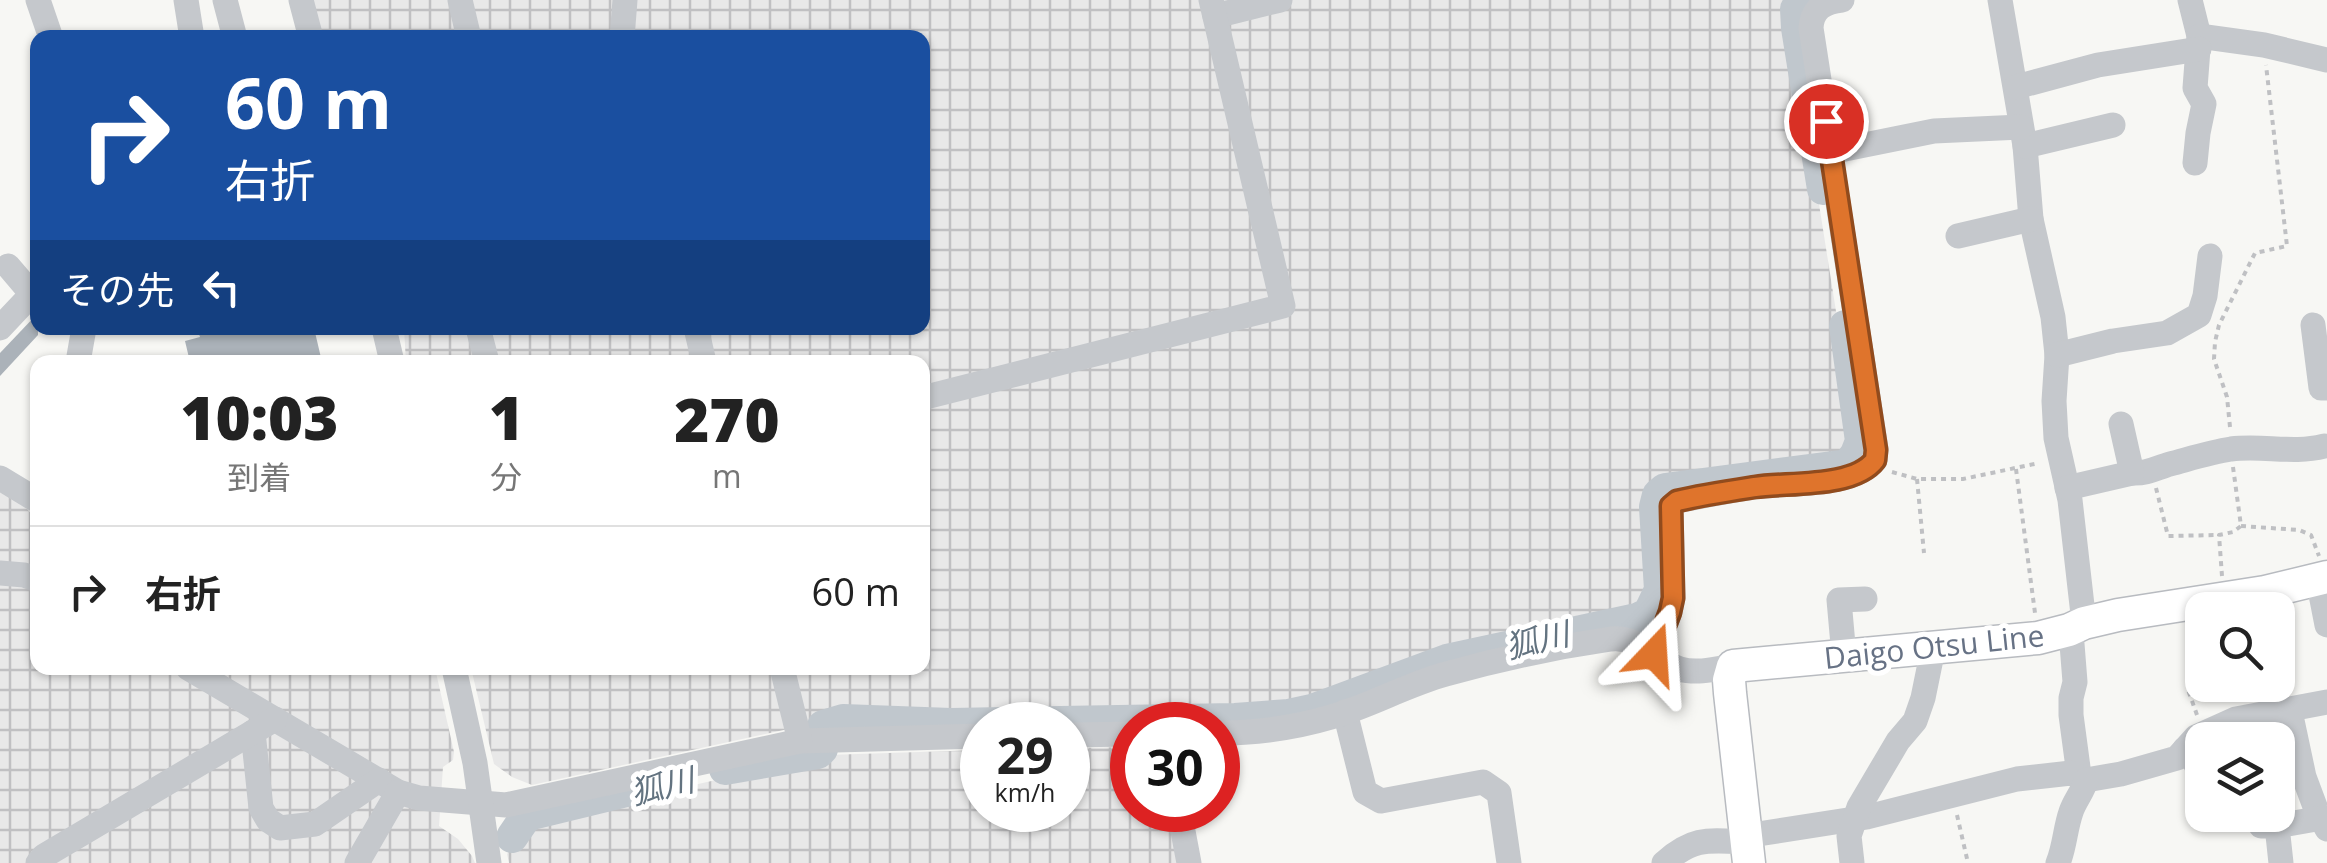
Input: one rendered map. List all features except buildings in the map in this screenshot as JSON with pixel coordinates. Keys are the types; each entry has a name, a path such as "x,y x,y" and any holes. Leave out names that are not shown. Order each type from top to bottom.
{"main road":[{"name":"Daigo Otsu Line","path":"2265,592 2323,578"},
{"name":"Daigo Otsu Line","path":"1733,666 1934,649 2064,631 2185,604"},
{"path":"1733,666 1730,694 1746,847"}],"street":[{"path":"38,0 47,30"},
{"path":"186,0 191,30"},
{"path":"225,0 233,30"},
{"path":"302,0 309,30"},
{"path":"460,0 467,30"},
{"path":"623,30 625,0"},
{"path":"930,396 1283,306 1213,8 1280,0"},
{"path":"1654,654 1673,598 1671,506 1677,501 1756,487 1833,480 1860,473 1875,460 1811,28 1812,16 1818,9 1842,0"},
{"path":"2000,0 2016,87 2031,220 2053,316 2057,356 2056,438 2065,478 2064,631 2072,644 2072,715 2082,778 2058,863"},
{"path":"2190,0 2199,43 2196,88 2204,104 2195,162"},
{"path":"2016,87 2199,43 2264,46 2327,60"},
{"path":"1830,152 1934,131 2023,137 2113,125"},
{"path":"1958,236 2031,220"},
{"path":"2057,356 2112,341 2167,333 2199,316 2210,256"},
{"path":"8,266 30,292"},
{"path":"0,328 30,296"},
{"path":"2313,325 2321,388 2327,388"},
{"path":"2122,424 2142,472"},
{"path":"2065,478 2142,472 2231,449 2284,448 2296,452 2322,444"},
{"path":"0,478 30,496"},
{"path":"0,574 30,578"},
{"path":"2323,578 2327,625"},
{"path":"1844,656 1839,600 1865,598"},
{"path":"1240,734 1333,717 1446,674 1616,638 1634,642 1682,670 1733,666"},
{"path":"1852,863 1848,836 1898,741 1915,721 1934,649"},
{"path":"197,675 264,726 419,798 506,805 800,741 960,737"},
{"path":"456,675 475,763 489,863"},
{"path":"784,675 800,741"},
{"path":"2230,722 2327,702"},
{"path":"2290,711 2304,777 2324,824 2295,825"},
{"path":"1345,712 1364,792 1381,801 1483,782 1499,793 1510,863"},
{"path":"264,726 261,808 268,820 280,828 316,824 388,786"},
{"path":"38,863 264,726"},
{"path":"1664,863 1682,847 1702,841 1746,847 2017,779 2071,772 2082,778 2121,774 2177,758 2185,750"},
{"path":"356,863 388,786"},
{"path":"1183,832 1189,863"},
{"path":"2278,832 2281,863"}],"path":[{"path":"2240,526 2228,397 2214,359 2219,325 2255,253 2287,246 2264,46"},
{"path":"1875,460 1886,470 1916,480 1964,479 2037,463 2065,478"},
{"path":"2016,468 2064,631"},
{"path":"2142,472 2168,536 2218,535 2240,526 2300,530 2312,534 2323,578"},
{"path":"1916,480 1924,553"},
{"path":"2218,535 2223,592"},
{"path":"1952,796 1968,863"}],"shaded area":[{"path":"309,0 1799,0 1788,8 1857,444 1846,460 1663,484 1645,503 1652,595 1641,606 1430,656 1346,689 1283,705 1240,708 1240,702 1110,702 1110,711 1090,711 1090,702 960,702 960,713 852,715 532,785 512,777 494,764 473,675 930,675 930,355 406,355 404,335 930,335 930,30 316,30"},
{"path":"0,487 30,512 30,675 437,675 454,752 453,760 443,767 439,826 458,839 475,863 0,863"},
{"path":"1110,747 1110,832 1173,832 1179,863 509,863 507,854 533,821 827,755 960,751 960,832 1090,832 1090,748"}],"waterway":[{"name":"狐川","path":"1806,0 1796,9 1797,28 1823,189"},
{"name":"狐川","path":"823,726 843,720 951,724 1289,715 1447,660 1637,619 1649,613 1660,590 1655,507 1658,495 1665,489 1848,465 1856,454 1861,441 1845,326"},
{"name":"狐川","path":"725,769 818,753 822,749"},
{"name":"狐川","path":"512,837 532,814 643,787"}],"route":[{"path":"1654,654 1673,598 1671,506 1677,501 1756,487 1833,480 1860,473 1875,460 1826,121"}]}
